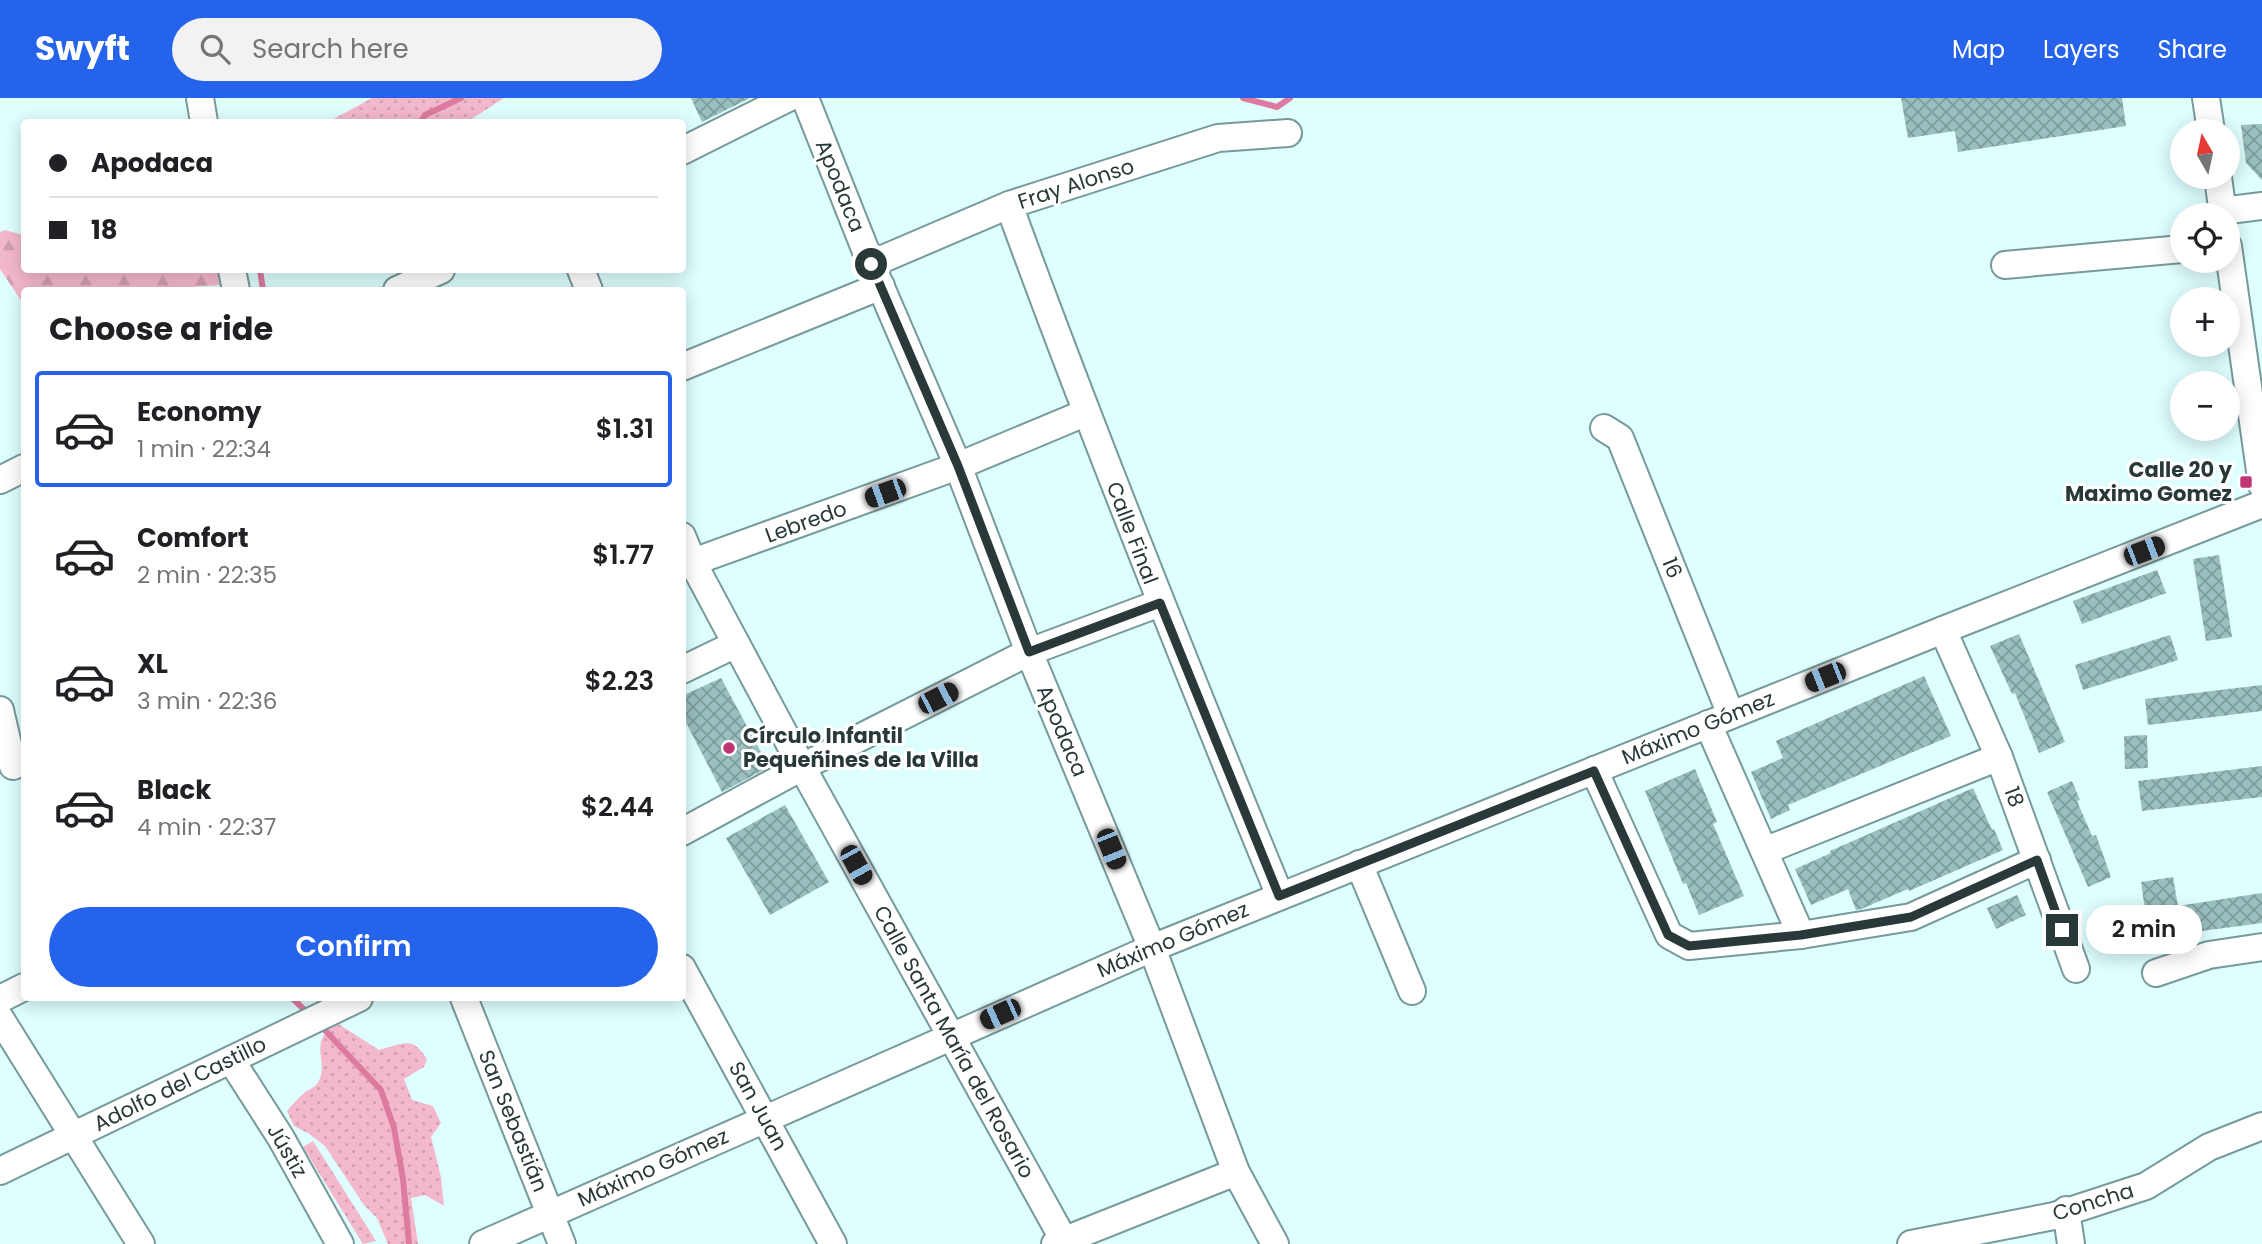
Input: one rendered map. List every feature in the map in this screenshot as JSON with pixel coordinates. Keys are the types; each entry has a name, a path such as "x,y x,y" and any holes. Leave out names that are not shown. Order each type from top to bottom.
{"street":[{"path":"200,98 204,119"},
{"path":"686,149 788,98"},
{"name":"Apodaca","path":"806,98 876,275 958,466 1029,652 1152,948 1236,1172 1275,1244"},
{"path":"2206,98 2209,119"},
{"name":"Fray Alonso","path":"686,365 876,275 1009,205 1218,138 1288,133"},
{"name":"Calle Final","path":"1009,205 1085,413 1279,896"},
{"path":"2240,210 2262,205"},
{"path":"2005,265 2170,250"},
{"path":"404,287 434,273"},
{"path":"2232,273 2262,485"},
{"name":"Lebredo","path":"688,565 958,466 1085,413"},
{"name":"16","path":"1604,428 1620,438 1764,851 1801,935"},
{"path":"0,480 21,470"},
{"name":"Máximo Gómez","path":"483,1244 1152,948 1943,629 2262,504"},
{"name":"Calle Santa María del Rosario","path":"688,565 736,644 1062,1243"},
{"path":"686,830 802,767 1029,652 1160,603"},
{"name":"18","path":"1943,629 1999,757 2076,969"},
{"path":"686,668 736,644"},
{"path":"0,710 12,766"},
{"path":"1764,851 1999,757"},
{"path":"1594,771 1668,935 1689,946 1801,935 1911,917 2037,860"},
{"path":"1359,864 1412,991"},
{"path":"2156,973 2209,955 2262,947"},
{"name":"San Juan","path":"686,975 833,1244"},
{"path":"0,999 21,988"},
{"name":"San Sebastián","path":"465,1001 562,1244"},
{"name":"Adolfo del Castillo","path":"0,1171 303,1026 340,1003"},
{"path":"0,1018 71,1136 141,1244"},
{"name":"Jústiz","path":"231,1060 281,1138 340,1244"},
{"name":"Concha","path":"1910,1244 1950,1240 2054,1216 2146,1186 2209,1147 2262,1126"},
{"path":"1062,1243 1236,1172"},
{"path":"2066,1210 2071,1244"}],"green space":[{"path":"372,98 504,98 472,119 334,119"},
{"path":"5,230 21,234 21,273 218,273 219,285 21,287 21,300 0,269 0,232"},
{"path":"337,1023 379,1050 412,1044 422,1051 427,1059 424,1067 404,1079 412,1100 433,1106 441,1123 431,1137 441,1177 444,1206 425,1195 411,1198 418,1244 388,1244 377,1218 364,1205 325,1146 294,1126 287,1111 317,1084 322,1069 322,1038"},
{"path":"313,1141 376,1241 363,1244 303,1147"}],"building":[{"path":"691,98 750,98 702,122"},
{"path":"1901,98 2122,98 2126,126 1958,152 1955,131 1908,138"},
{"path":"2262,124 2262,180 2246,163 2241,125"},
{"path":"2219,555 2232,637 2206,641 2193,559"},
{"path":"2157,570 2166,593 2082,624 2073,601"},
{"path":"2019,634 2065,742 2039,753 2015,693 2012,694 1990,646"},
{"path":"2170,635 2178,660 2083,690 2075,665"},
{"path":"1924,676 1951,736 1788,805 1790,810 1771,819 1751,772 1783,758 1776,741"},
{"name":"Círculo Infantil Pequeñines de la Villa","path":"721,678 769,767 722,792 686,723 686,694"},
{"path":"2262,685 2262,711 2148,725 2145,699"},
{"path":"2147,735 2148,768 2125,769 2124,736"},
{"path":"2262,766 2262,797 2142,811 2138,781"},
{"path":"1695,769 1717,822 1713,824 1744,896 1699,915 1686,883 1683,884 1645,791"},
{"path":"2072,781 2080,800 2077,801 2092,836 2096,835 2111,877 2088,887 2047,792"},
{"path":"1973,788 2003,850 1861,909 1856,910 1848,889 1811,905 1795,869"},
{"path":"785,805 829,882 770,915 726,838"},
{"path":"2173,877 2178,906 2262,893 2262,923 2149,938 2141,882"},
{"path":"2017,895 2026,915 1996,929 1987,908"}],"waterway":[{"path":"423,119 425,115 461,98"},
{"path":"1243,98 1277,107 1290,98"},
{"path":"260,273 263,287"},
{"path":"295,1001 310,1015"},
{"path":"320,1025 381,1090 394,1128 403,1179 409,1244"}],"place":[{"name":"Calle 20 y Maximo Gomez","path":"2246,482"},
{"name":"Círculo Infantil Pequeñines de la Villa","path":"729,748"}],"route":[{"path":"871,264 958,466 1029,652 1160,603 1279,896 1594,771 1668,935 1689,946 1801,935 1911,917 2037,860 2062,930"}]}
